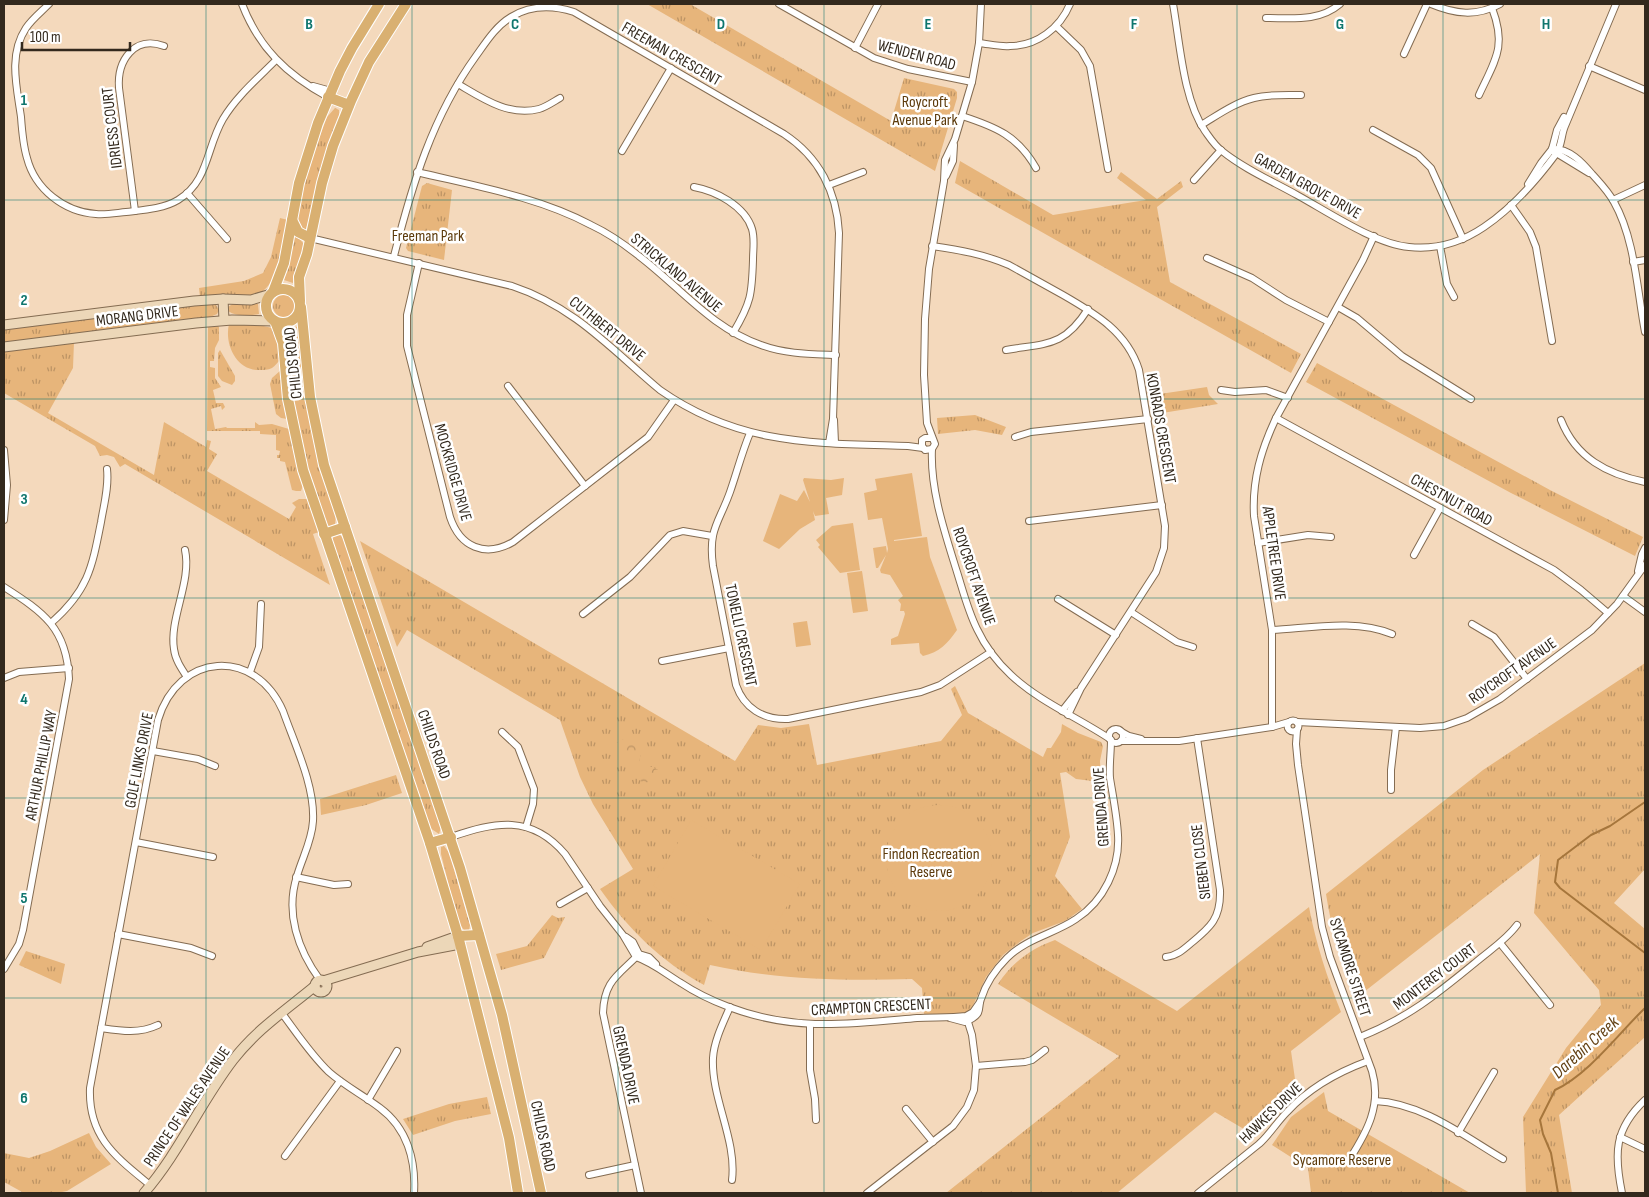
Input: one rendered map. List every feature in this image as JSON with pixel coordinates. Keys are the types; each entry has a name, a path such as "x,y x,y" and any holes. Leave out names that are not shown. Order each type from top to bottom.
{"main road":[{"path":"272,293 278,289 289,289 298,296 301,304 297,318 286,324 275,321 268,314 266,303 284,263 307,156 329,94 352,48 379,4"},
{"name":"CHILDS ROAD","path":"406,4 369,62 350,103 333,146 322,183 310,238 298,277 314,421 324,465 451,836 502,1015 541,1193"},
{"path":"329,94 350,103"},
{"path":"292,219 298,232 310,238"},
{"name":"MORANG DRIVE","path":"4,325 223,298 252,300 272,293"},
{"path":"223,298 224,320"},
{"name":"MORANG DRIVE","path":"4,347 224,320 275,321"},
{"name":"CHILDS ROAD","path":"275,321 283,343 288,398 297,447 307,483 430,843 459,940 509,1138 518,1193"},
{"path":"324,534 345,527"},
{"path":"430,843 451,836"},
{"name":"PRINCE OF WALES AVENUE","path":"144,1193 165,1167 233,1059 258,1031 281,1012 320,985 344,975 418,952 430,946 479,935"},
{"path":"522,1104 524,1132 536,1193"}],"street":[{"path":"49,4 26,27 21,35 15,54 15,72 25,150 30,168 43,188 60,203 70,208 94,214 135,211 164,206 187,193 201,176 217,131 228,112 276,60"},
{"path":"242,4 254,30 276,60 295,77 329,94"},
{"name":"WENDEN ROAD","path":"779,4 874,58 892,65 972,82"},
{"path":"855,48 878,4"},
{"path":"922,445 927,451 932,449 935,444 931,438 927,423 924,350 926,295 932,246 944,181 945,160 955,139 972,82 979,43 981,4"},
{"path":"979,43 1010,46 1040,38 1062,20 1070,4"},
{"name":"GARDEN GROVE DRIVE","path":"1173,4 1189,98 1201,125 1221,150 1245,166 1376,238 1409,247 1440,246 1463,239 1485,226 1511,205 1538,176 1555,151 1577,94 1616,4"},
{"path":"1266,18 1310,18 1324,14 1340,4"},
{"path":"1404,54 1427,4"},
{"path":"1431,4 1449,11 1465,13 1481,12 1500,4"},
{"name":"FREEMAN CRESCENT","path":"394,256 417,172 437,122 458,84 488,38 503,22 519,12 544,7 574,12 795,142 812,158 829,185 837,211 839,233 833,419 835,428 832,443"},
{"path":"1479,95 1500,44 1499,29 1492,8"},
{"path":"1056,26 1081,50 1090,66 1108,169"},
{"name":"IDRIESS COURT","path":"135,211 119,88 120,70 126,57 136,48 150,43 164,46"},
{"path":"1589,66 1645,90"},
{"path":"622,152 671,68"},
{"path":"458,84 483,99 514,110 538,109 560,98"},
{"path":"1201,125 1230,107 1247,100 1264,96 1301,95"},
{"path":"962,116 1005,133 1026,152 1036,168"},
{"path":"1373,130 1418,156 1432,168 1463,239"},
{"path":"1194,180 1221,150"},
{"path":"1555,151 1593,175 1613,200 1626,230 1645,332"},
{"name":"STRICKLAND AVENUE","path":"417,172 539,203 591,224 639,256 710,318 733,333 775,349 803,354 836,355"},
{"path":"829,185 863,172"},
{"path":"1613,200 1645,185"},
{"path":"694,187 711,191 738,208 747,218 752,230 751,295 746,312 733,333"},
{"path":"187,193 227,239"},
{"path":"1511,205 1530,232 1536,247 1552,341"},
{"name":"CUTHBERT DRIVE","path":"310,238 394,256 529,292 555,304 582,322 642,375 674,400 702,415 748,432 782,439 832,443 922,445"},
{"name":"APPLETREE DRIVE","path":"1272,727 1271,704 1274,652 1253,501 1255,475 1265,442 1276,418 1376,238"},
{"name":"KONRADS CRESCENT","path":"932,246 972,252 997,260 1016,268 1088,309 1112,327 1131,351 1140,376 1166,537 1162,558 1151,582 1081,688 1072,698 1065,713"},
{"path":"1440,246 1447,284 1454,296"},
{"path":"1208,258 1252,278 1286,300 1329,322"},
{"path":"1633,262 1645,260"},
{"name":"MOCKRIDGE DRIVE","path":"419,263 407,315 407,346 450,517 459,536 470,544 491,550 506,546 648,437 674,400"},
{"path":"1338,307 1361,321 1402,356 1471,399"},
{"path":"1006,350 1052,342 1062,338 1076,327 1088,309"},
{"path":"508,386 585,486"},
{"path":"1222,390 1235,392 1266,390 1288,398"},
{"name":"CHESTNUT ROAD","path":"1276,418 1554,570 1608,613"},
{"path":"1015,437 1031,432 1148,419"},
{"path":"1561,420 1570,440 1584,455 1622,476 1645,482"},
{"path":"922,445 927,423"},
{"name":"TONELLI CRESCENT","path":"748,432 731,491 717,520 711,547 736,684 742,698 754,711 768,718 782,719 921,692 940,685 990,650"},
{"path":"922,445 925,438 931,438"},
{"name":"ROYCROFT AVENUE","path":"922,445 931,465 943,525 966,603 976,628 990,650 1003,667 1022,685 1110,740"},
{"name":"ROYCROFT AVENUE","path":"931,465 932,449"},
{"path":"4,450 7,484 4,520"},
{"path":"51,623 75,599 90,572 108,486 108,469"},
{"path":"1028,521 1162,505"},
{"path":"1414,555 1440,508"},
{"path":"583,614 630,577 670,535 683,531 712,536"},
{"path":"1258,543 1308,535 1330,537"},
{"name":"ROYCROFT AVENUE","path":"1637,574 1645,548"},
{"path":"185,550 187,566 173,640 175,654 187,677"},
{"name":"ROYCROFT AVENUE","path":"1297,722 1431,727 1462,720 1488,707 1592,630 1623,596 1645,565"},
{"name":"ARTHUR PHILLIP WAY","path":"4,587 32,605 51,623 63,645 69,668 68,688 23,930 16,949 4,970"},
{"path":"1623,596 1645,612"},
{"path":"1058,598 1116,635"},
{"path":"250,672 259,647 261,604"},
{"path":"1131,612 1176,642 1193,647"},
{"path":"1472,624 1494,637 1527,678"},
{"path":"1272,630 1332,626 1372,628 1392,634"},
{"path":"662,661 729,648"},
{"name":"GOLF LINKS DRIVE","path":"150,1186 110,1151 100,1135 93,1118 90,1088 158,720 165,701 178,684 204,668 235,667 250,672 267,685 279,700 313,808 311,832 296,877 293,895 293,919 298,942 320,985"},
{"path":"4,678 19,672 69,668"},
{"path":"1152,742 1129,736 1116,730 1112,731 1110,735 1110,740 1119,742 1152,742 1167,742 1272,727 1294,720 1299,726 1294,730 1272,727"},
{"path":"1289,722 1288,725 1294,730"},
{"name":"ROYCROFT AVENUE","path":"1294,730 1313,724"},
{"path":"1391,790 1391,770 1396,727"},
{"name":"ROYCROFT AVENUE","path":"1096,730 1112,731"},
{"name":"SYCAMORE STREET","path":"1294,730 1322,928 1330,957 1375,1083 1375,1101 1370,1122 1349,1160"},
{"path":"1119,742 1122,735 1120,731"},
{"path":"502,732 514,742 521,752 534,789 533,804 526,827"},
{"name":"SIEBEN CLOSE","path":"1166,957 1181,951 1206,931 1215,920 1220,901 1220,890 1197,738"},
{"name":"GRENDA DRIVE","path":"968,1019 980,1002 991,978 1011,954 1028,942 1068,924 1082,915 1095,902 1108,883 1116,863 1118,846 1118,826 1110,779 1110,740"},
{"name":"GRENDA DRIVE","path":"1111,756 1119,742"},
{"path":"153,751 198,759 215,766"},
{"path":"451,836 490,825 509,824 526,827 544,836 559,846 637,955"},
{"path":"136,842 213,857"},
{"path":"296,877 334,885 348,884"},
{"path":"560,904 588,888"},
{"name":"MONTEREY COURT","path":"1360,1037 1393,1023 1426,1002 1500,943 1517,925"},
{"path":"118,934 191,948 212,956"},
{"path":"1500,943 1550,1005"},
{"name":"GRENDA DRIVE","path":"637,955 612,980 605,996 603,1013 642,1193"},
{"name":"CRAMPTON CRESCENT","path":"637,955 698,992 730,1007 770,1019 810,1025 836,1025 919,1018 968,1019"},
{"path":"730,1007 716,1043 713,1060 714,1076 732,1160 732,1180"},
{"path":"281,1012 321,1064 340,1081 386,1113 403,1133 414,1164 414,1193"},
{"path":"867,1193 953,1126 967,1107 974,1090 976,1066 975,1030 968,1019"},
{"path":"101,1028 138,1031 158,1025"},
{"path":"810,1025 809,1063 816,1106 816,1120"},
{"path":"368,1100 397,1050"},
{"path":"976,1066 1025,1062 1032,1060 1045,1050"},
{"name":"HAWKES DRIVE","path":"1198,1193 1260,1144 1288,1110 1308,1094 1339,1073 1368,1061"},
{"path":"1458,1132 1494,1072"},
{"path":"285,1156 340,1081"},
{"path":"1622,1193 1617,1155 1620,1136 1628,1119 1645,1100"},
{"path":"1375,1101 1410,1107 1426,1114 1503,1159"},
{"path":"906,1109 933,1142"},
{"path":"1620,1136 1645,1149"},
{"path":"589,1175 635,1165"}],"green space":[{"name":"Roycroft Avenue Park","path":"647,4 690,4 891,121 904,78 954,89 957,92 957,98 935,171"},
{"path":"335,108 339,110 339,119 305,232 297,225 296,220 303,181 327,117"},
{"path":"960,161 1053,215 1146,200 1117,178 1121,172 1157,199 1181,181 1183,187 1157,207 1170,282 1301,354 1291,373 955,183"},
{"name":"Freeman Park","path":"427,183 452,190 444,260 408,251 406,248 422,186"},
{"path":"280,218 288,220 282,253 274,276 268,286 260,293 251,296 231,294 200,297 199,288 244,281 263,273 271,257"},
{"path":"293,232 304,244 293,283 284,280 289,262"},
{"path":"284,295 292,298 295,306 292,314 284,317 276,314 273,306 276,298"},
{"path":"234,303 258,304 259,314 243,316 231,313 228,311 228,307"},
{"path":"209,304 216,305 219,310 217,314 208,318 4,343 4,328"},
{"path":"251,323 272,328 278,339 280,360 268,370 252,369 245,366 234,355 228,340 229,324"},
{"path":"208,325 217,325 219,327 219,340 215,348 214,361 210,361 210,367 215,368 215,378 221,387 213,390 216,403 223,403 225,407 222,410 221,406 211,409 215,429 226,427 255,428 255,422 259,425 272,424 289,429 303,485 301,491 292,490 285,462 277,458 280,451 276,450 276,435 260,434 260,431 207,431"},
{"path":"299,326 336,514 335,525 330,527 324,522 313,490 292,402 284,332"},
{"path":"74,342 73,368 48,413 154,475 164,422 206,447 207,440 211,441 209,449 217,454 207,471 289,519 296,507 292,503 299,499 308,499 319,532 313,534 330,585 125,464 120,467 114,457 100,456 95,446 4,393 4,351"},
{"path":"220,350 235,376 235,381 232,385 222,381 218,376 218,353"},
{"path":"1317,363 1550,490 1643,537 1635,556 1511,493 1306,382"},
{"path":"281,370 288,419 281,418 276,414 270,384 272,378"},
{"path":"1207,387 1209,395 1218,404 1156,414 1153,395"},
{"path":"975,415 1006,427 1002,435 975,430 938,434 937,418"},
{"path":"912,473 922,536 894,541 927,537 930,557 957,630 943,647 923,656 920,653 919,643 891,645 891,639 898,636 905,614 904,611 900,611 901,604 898,600 903,596 890,575 881,573 880,570 886,555 878,568 876,568 873,548 886,546 887,553 888,549 882,518 868,520 864,493 877,490 875,479"},
{"path":"804,478 831,480 844,478 842,495 826,498 829,514 815,516 813,511 815,520 800,529 779,549 763,541 780,494 797,501 804,490 810,502"},
{"path":"853,523 860,570 840,573 818,547 820,545 816,540 832,526"},
{"path":"339,534 345,540 442,824 439,834 430,828 332,540 334,535"},
{"name":"Findon Recreation Reserve","path":"360,541 735,761 758,725 781,728 809,724 817,765 941,741 962,715 951,689 955,686 968,713 1043,757 1047,748 1051,748 1061,732 1062,724 1101,742 1103,746 1100,761 1101,782 1076,779 1066,772 1060,773 1070,837 1055,876 1082,909 1065,921 1033,933 1003,955 986,977 971,1010 964,1014 924,1014 922,988 912,979 861,980 785,977 710,965 704,985 674,966 634,931 600,889 633,869 593,804 580,777 560,720 407,630 397,647"},
{"path":"862,571 868,611 853,613 847,573"},
{"path":"807,621 811,645 796,647 793,623"},
{"path":"1645,663 1645,869 1614,903 1645,929 1645,1037 1559,1115 1572,1193 1526,1193 1523,1117 1566,1048 1601,1005 1599,990 1534,913 1540,854 1355,999 1338,948 1326,894 1483,770"},
{"path":"624,739 635,744 641,754 639,762 631,763 615,752 616,744"},
{"path":"645,767 653,767 658,770 656,780 644,783 636,778 636,772"},
{"path":"396,775 402,793 366,805 321,815 320,799"},
{"path":"939,805 959,809 977,820 988,838 992,858 988,878 977,896 959,907 939,911 919,907 901,896 890,878 886,858 890,838 901,820 919,809"},
{"path":"691,820 800,884 761,950 653,886"},
{"path":"444,846 451,855 470,925 469,931 464,930 458,922 441,854 441,847"},
{"path":"1309,907 1322,960 1341,1012 1291,1051 1297,1093 1254,1135 1215,1112 1117,1193 946,1193 1119,1056 998,984 1022,958 1055,940 1177,1011"},
{"path":"552,915 558,918 565,917 544,958 501,970 496,954 527,946"},
{"path":"26,951 65,964 61,984 19,965"},
{"name":"Sycamore Reserve","path":"1324,1092 1328,1111 1470,1193 1311,1193 1308,1168 1272,1145 1291,1117"},
{"path":"487,1097 491,1114 455,1121 413,1135 403,1119 449,1104"},
{"path":"89,1133 96,1147 111,1164 67,1191 57,1193 24,1193 4,1182 4,1153 29,1158 50,1151"}],"waterway":[{"name":"Darebin Creek","path":"1645,802 1610,826 1591,835 1558,860 1555,882 1560,888 1645,953"},
{"name":"Darebin Creek","path":"1558,1193 1551,1153 1543,1134 1540,1120 1555,1090 1568,1083 1591,1064 1645,1008"}]}
